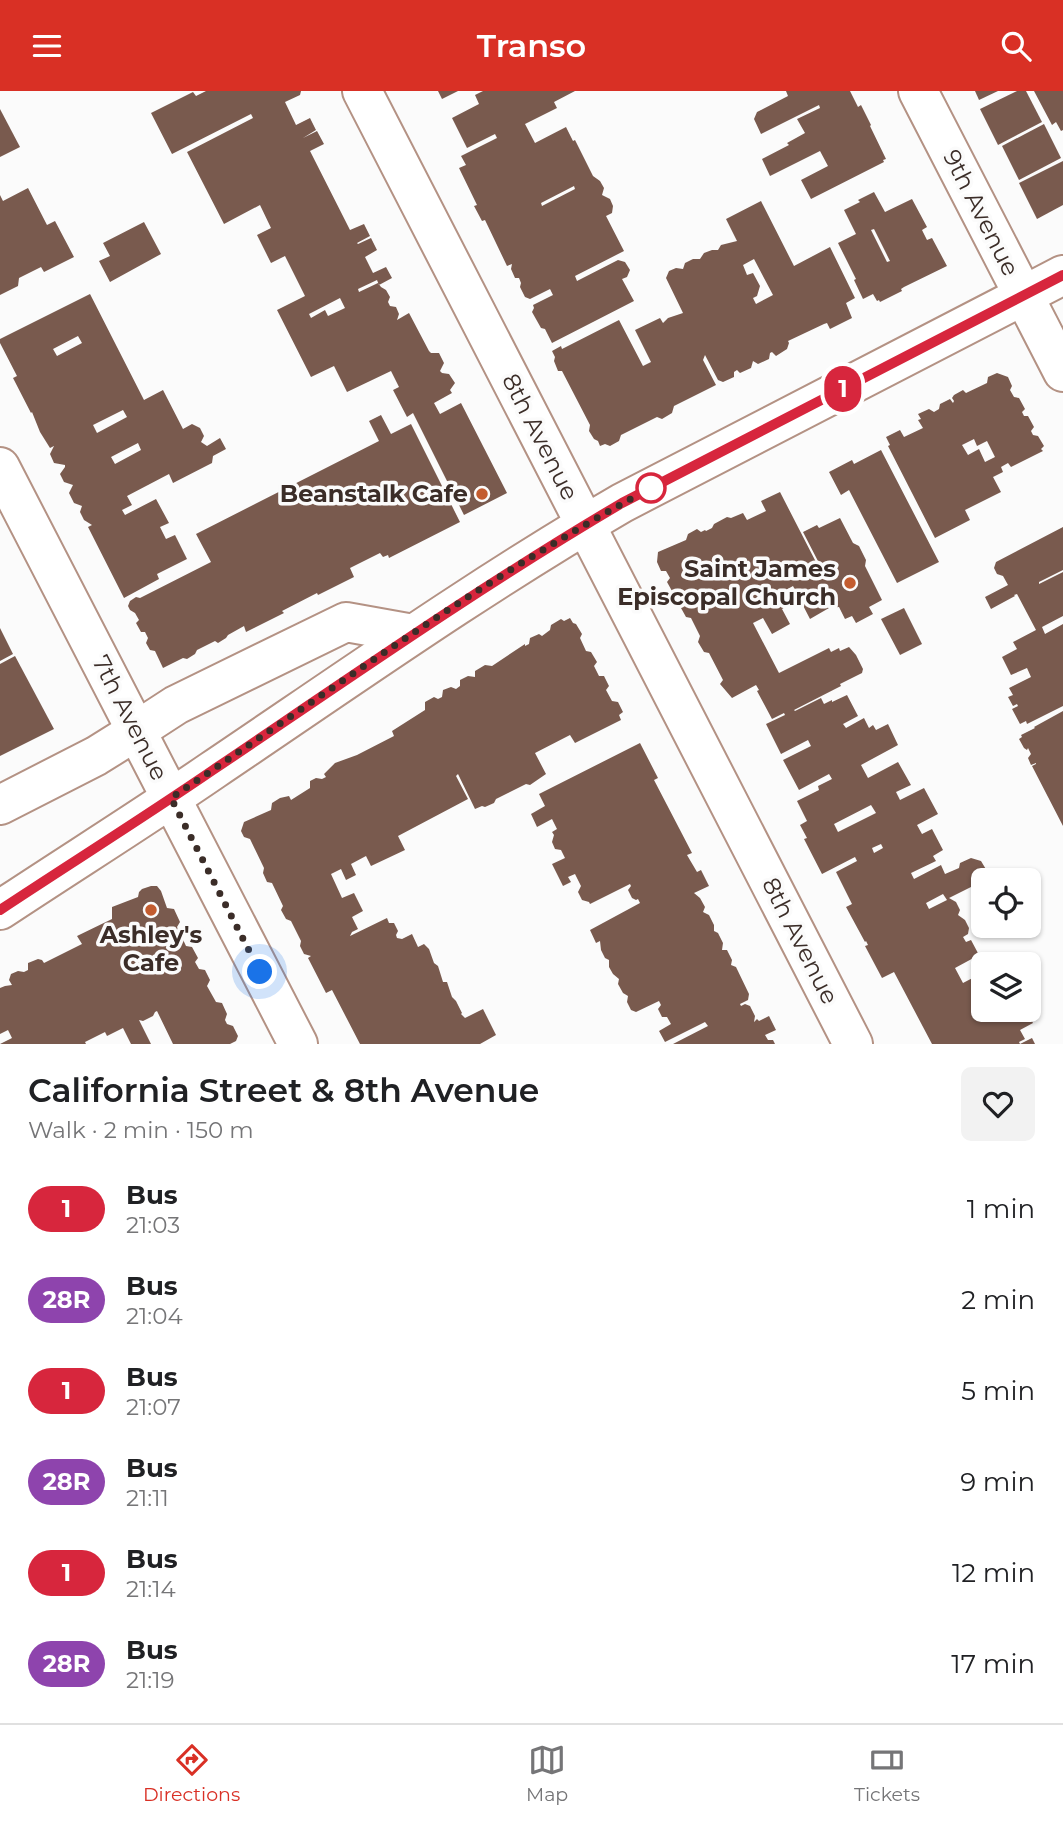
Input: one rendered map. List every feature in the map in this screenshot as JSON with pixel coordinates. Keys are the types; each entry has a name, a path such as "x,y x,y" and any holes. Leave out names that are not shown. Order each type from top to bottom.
{"street":[{"name":"8th Avenue","path":"362,91 853,1044"},
{"name":"9th Avenue","path":"918,91 1063,372"},
{"path":"0,909 171,798 413,634 585,524 1063,275"},
{"name":"7th Avenue","path":"0,467 298,1044"},
{"path":"0,805 96,756 176,705 346,622 413,634"}],"building":[{"path":"206,91 301,91 300,95 285,102 296,125 310,118 316,130 303,138 317,131 324,144 310,151 350,230 364,224 370,236 357,243 371,238 377,250 365,257 373,273 386,267 392,278 379,285 390,297 390,306 396,307 399,314 397,320 409,313 429,351 439,353 444,363 440,371 449,374 455,383 450,390 452,393 434,403 440,414 461,403 507,493 464,515 413,413 407,417 393,390 399,387 391,371 347,392 334,366 311,377 277,310 305,296 285,256 271,263 257,235 271,228 260,205 224,224 187,152 253,118 251,114 172,154 151,113 193,92 196,96","holes":["377,280 378,283 359,292 358,289","340,298 345,308 328,316 325,310 311,318 309,314"]},
{"path":"438,91 458,91 442,99"},
{"path":"483,91 575,91 554,102 557,108 525,124 535,143 566,127 593,176 604,188 602,195 610,199 613,206 612,213 606,216 624,251 575,276 577,281 618,260 625,262 630,270 627,277 622,279 634,301 552,343 532,312 533,305 553,295 550,289 530,299 525,297 519,278 515,278 511,269 512,264 507,266 485,220 482,221 474,206 477,205 459,168 466,165 461,156 497,138 495,134 467,148 452,118 479,104 475,95","holes":["574,186 575,189 542,206 541,203"]},
{"path":"786,91 850,91 871,125 886,159 884,162 811,199 801,180 828,166 820,151 770,176 762,159 805,133 797,119 820,108 819,105 761,134 754,119 757,112 788,96"},
{"path":"975,91 998,91 979,100"},
{"path":"1017,91 1026,91 1042,122 998,145 980,109"},
{"path":"1034,91 1063,91 1063,130 1061,131 1056,122 1052,125"},
{"path":"0,109 20,147 0,157"},
{"path":"1044,124 1061,158 1019,180 1002,146"},
{"path":"1063,161 1063,205 1037,219 1019,183"},
{"path":"28,188 47,225 55,221 74,257 44,272 41,267 19,278 18,286 0,295 0,195 3,201"},
{"path":"874,192 885,212 912,199 927,227 922,230 927,240 932,238 947,266 880,302 873,294 863,299 838,243 856,234 844,210 860,202 858,200","holes":["874,229 890,261 887,262 871,230"]},
{"path":"761,201 794,266 830,247 855,298 846,303 852,318 830,329 827,323 824,324 788,341 787,349 776,356 772,352 769,359 758,364 753,361 751,368 740,373 737,370 734,377 723,382 718,380 705,355 703,360 716,385 674,406 672,413 662,419 657,417 621,435 619,441 610,446 600,446 589,431 590,425 562,371 558,371 552,351 561,346 562,349 619,320 643,366 651,362 635,330 660,318 663,323 668,318 683,313 666,278 669,271 683,269 685,263 700,259 704,253 737,241 726,219","holes":["754,259 773,295 756,304 753,298 757,296 760,286 753,273 747,275 743,265"]},
{"path":"144,222 161,254 110,282 99,261 110,256 103,243"},
{"path":"90,294 144,400 163,390 183,429 192,424 200,428 204,436 201,442 207,446 220,438 226,449 213,456 212,463 173,483 169,474 127,496 132,505 122,510 125,515 156,499 169,523 160,527 166,539 175,535 187,559 157,574 159,579 124,598 88,527 92,525 84,520 80,512 82,506 74,503 69,493 73,485 64,482 60,474 65,465 54,463 50,454 54,446 50,448 40,432 13,378 17,376 0,339","holes":["78,336 82,343 57,356 53,349","123,410 127,417 97,433 93,425","138,443 141,450 115,464 111,457"]},
{"path":"997,373 1008,377 1012,386 1010,390 1014,397 1019,398 1025,409 1022,412 1024,416 1028,416 1034,427 1031,431 1044,446 1041,449 1043,451 1011,467 1008,463 1001,467 1003,472 993,477 1001,492 965,510 970,520 935,538 888,446 890,445 886,437 900,430 904,437 923,428 918,414 929,409 934,412 939,409 940,404 950,399 953,403 954,395 963,390 966,393 987,383 988,377","holes":["974,439 977,446 987,441 995,457 985,462 979,449 968,455 962,445"]},
{"path":"381,415 391,434 411,424 460,522 389,558 388,555 383,557 380,553 350,568 354,577 318,595 317,593 246,632 244,626 218,643 215,641 197,650 187,659 183,658 163,668 155,651 150,650 146,643 148,638 145,632 141,632 136,623 139,620 128,606 130,601 211,562 196,534 379,441 369,421"},
{"path":"881,450 939,562 897,583 849,490 841,495 829,472 852,460 854,464"},
{"path":"780,492 818,566 820,565 803,532 840,518 853,543 859,546 866,560 865,566 882,600 869,607 873,614 856,623 852,616 845,619 839,607 829,608 810,619 793,586 784,591 790,604 782,609 790,624 772,634 763,618 753,623 779,673 829,648 831,652 849,647 856,655 863,669 862,673 794,710 821,698 824,704 847,695 858,716 843,724 846,728 864,718 869,728 873,725 876,730 888,724 898,745 861,765 868,778 898,762 911,785 896,792 900,800 924,788 938,814 917,825 922,834 932,829 943,850 933,856 936,861 911,873 914,879 941,865 945,874 959,868 960,863 971,858 981,861 985,868 971,868 971,887 949,898 956,902 960,910 958,915 965,920 969,928 968,934 963,937 966,942 971,940 977,952 971,952 971,959 955,968 963,983 971,979 971,1022 1032,1022 1020,1030 1025,1039 1019,1042 1020,1044 932,1044 894,972 882,978 865,946 868,945 866,941 846,907 852,904 836,872 857,861 855,857 822,874 804,839 807,838 800,825 807,821 797,801 819,790 818,786 832,779 829,774 799,790 783,760 811,746 808,740 781,754 766,724 785,715 784,713 772,719 756,685 732,698 720,684 723,680 709,653 704,652 698,642 700,636 691,618 686,617 681,608 683,603 678,593 672,591 667,582 670,578 666,571 661,571 657,562 658,552 686,540 688,534 697,529 706,531 727,517 743,513 747,520 766,511 761,501","holes":["871,805 876,813 838,832 834,824","881,844 883,848 874,853 872,848","943,894 947,900 929,909 926,903"]},
{"path":"1063,527 1063,570 1039,584 1063,572 1063,616 1042,627 1045,634 1063,624 1063,706 1027,724 1026,721 1020,724 1012,709 1018,706 1013,706 1008,697 1013,695 1009,688 1031,677 1027,668 1011,675 1002,657 1017,649 1013,642 1036,630 1017,594 991,609 985,597 1008,585 1003,576 997,574 994,568 996,562"},
{"path":"904,608 922,644 900,655 881,619"},
{"path":"570,618 582,634 580,638 586,651 591,652 597,662 594,666 599,676 604,676 609,686 606,690 612,701 618,702 623,712 619,715 621,720 575,743 570,735 535,753 546,774 485,807 475,809 458,774 456,776 468,799 398,836 405,850 371,866 366,856 351,864 356,875 346,880 341,869 331,874 342,898 354,893 363,911 352,917 358,929 350,936 387,918 389,923 394,923 398,931 397,938 402,939 412,934 418,947 424,944 429,949 461,1014 465,1018 483,1009 496,1035 480,1044 360,1044 332,990 326,993 308,958 311,956 304,954 291,921 286,919 281,910 283,906 272,883 267,882 264,868 250,839 244,837 241,831 244,822 271,810 272,803 280,798 289,796 291,800 310,788 310,781 326,777 324,774 335,763 394,736 392,731 425,710 425,702 434,697 442,697 443,690 451,687 456,689 460,686 460,680 468,676 475,677 475,671 485,665 492,666 529,644 530,638 539,634 542,636 550,630 551,625 561,619 564,621"},
{"path":"0,628 13,654 0,661"},
{"path":"15,656 54,729 0,756 0,664"},
{"path":"1063,711 1063,826 1032,766 1036,763 1031,765 1028,758 1031,754 1019,739 1021,735"},
{"path":"640,743 658,778 654,780 692,853 687,855 697,872 701,870 709,886 694,893 705,907 703,912 709,915 714,931 723,943 722,950 727,950 732,960 731,965 736,967 749,994 748,1000 740,1004 750,1006 755,1016 754,1022 769,1016 776,1030 765,1035 775,1044 673,1044 708,1026 705,1022 665,1042 659,1031 671,1024 667,1017 662,1017 658,1009 661,1005 659,1001 636,1012 631,1010 627,1002 628,996 623,993 618,984 619,979 609,967 609,960 601,950 600,941 596,943 590,930 640,903 638,899 632,898 628,890 630,884 590,904 582,900 578,892 581,886 575,874 568,877 571,882 563,886 552,864 565,858 552,842 552,832 557,829 552,819 537,827 531,814 545,806 539,794"},
{"path":"157,886 161,891 167,908 174,909 180,922 177,927 186,946 192,947 198,958 195,962 199,969 205,970 210,980 207,986 216,1002 222,1003 227,1014 225,1020 233,1026 238,1036 236,1041 230,1044 173,1044 157,1011 143,1021 139,1020 151,1044 131,1044 123,1028 107,1036 105,1032 85,1042 86,1044 0,1044 12,1038 8,1030 0,1034 0,988 12,985 9,980 11,974 28,970 28,963 38,959 44,963 82,944 77,936 112,919 112,907 138,897 142,889"},
{"path":"1032,1038 1035,1044 1020,1044"}],"bus line":[{"name":"1","path":"0,910 413,634 585,524 1063,275"}],"place":[{"name":"Beanstalk Cafe","path":"482,494"},
{"name":"Saint James Episcopal Church","path":"850,583"},
{"name":"Ashley's Cafe","path":"151,910"}],"route":[{"path":"260,972 171,798 413,634 585,524 651,488"}]}
